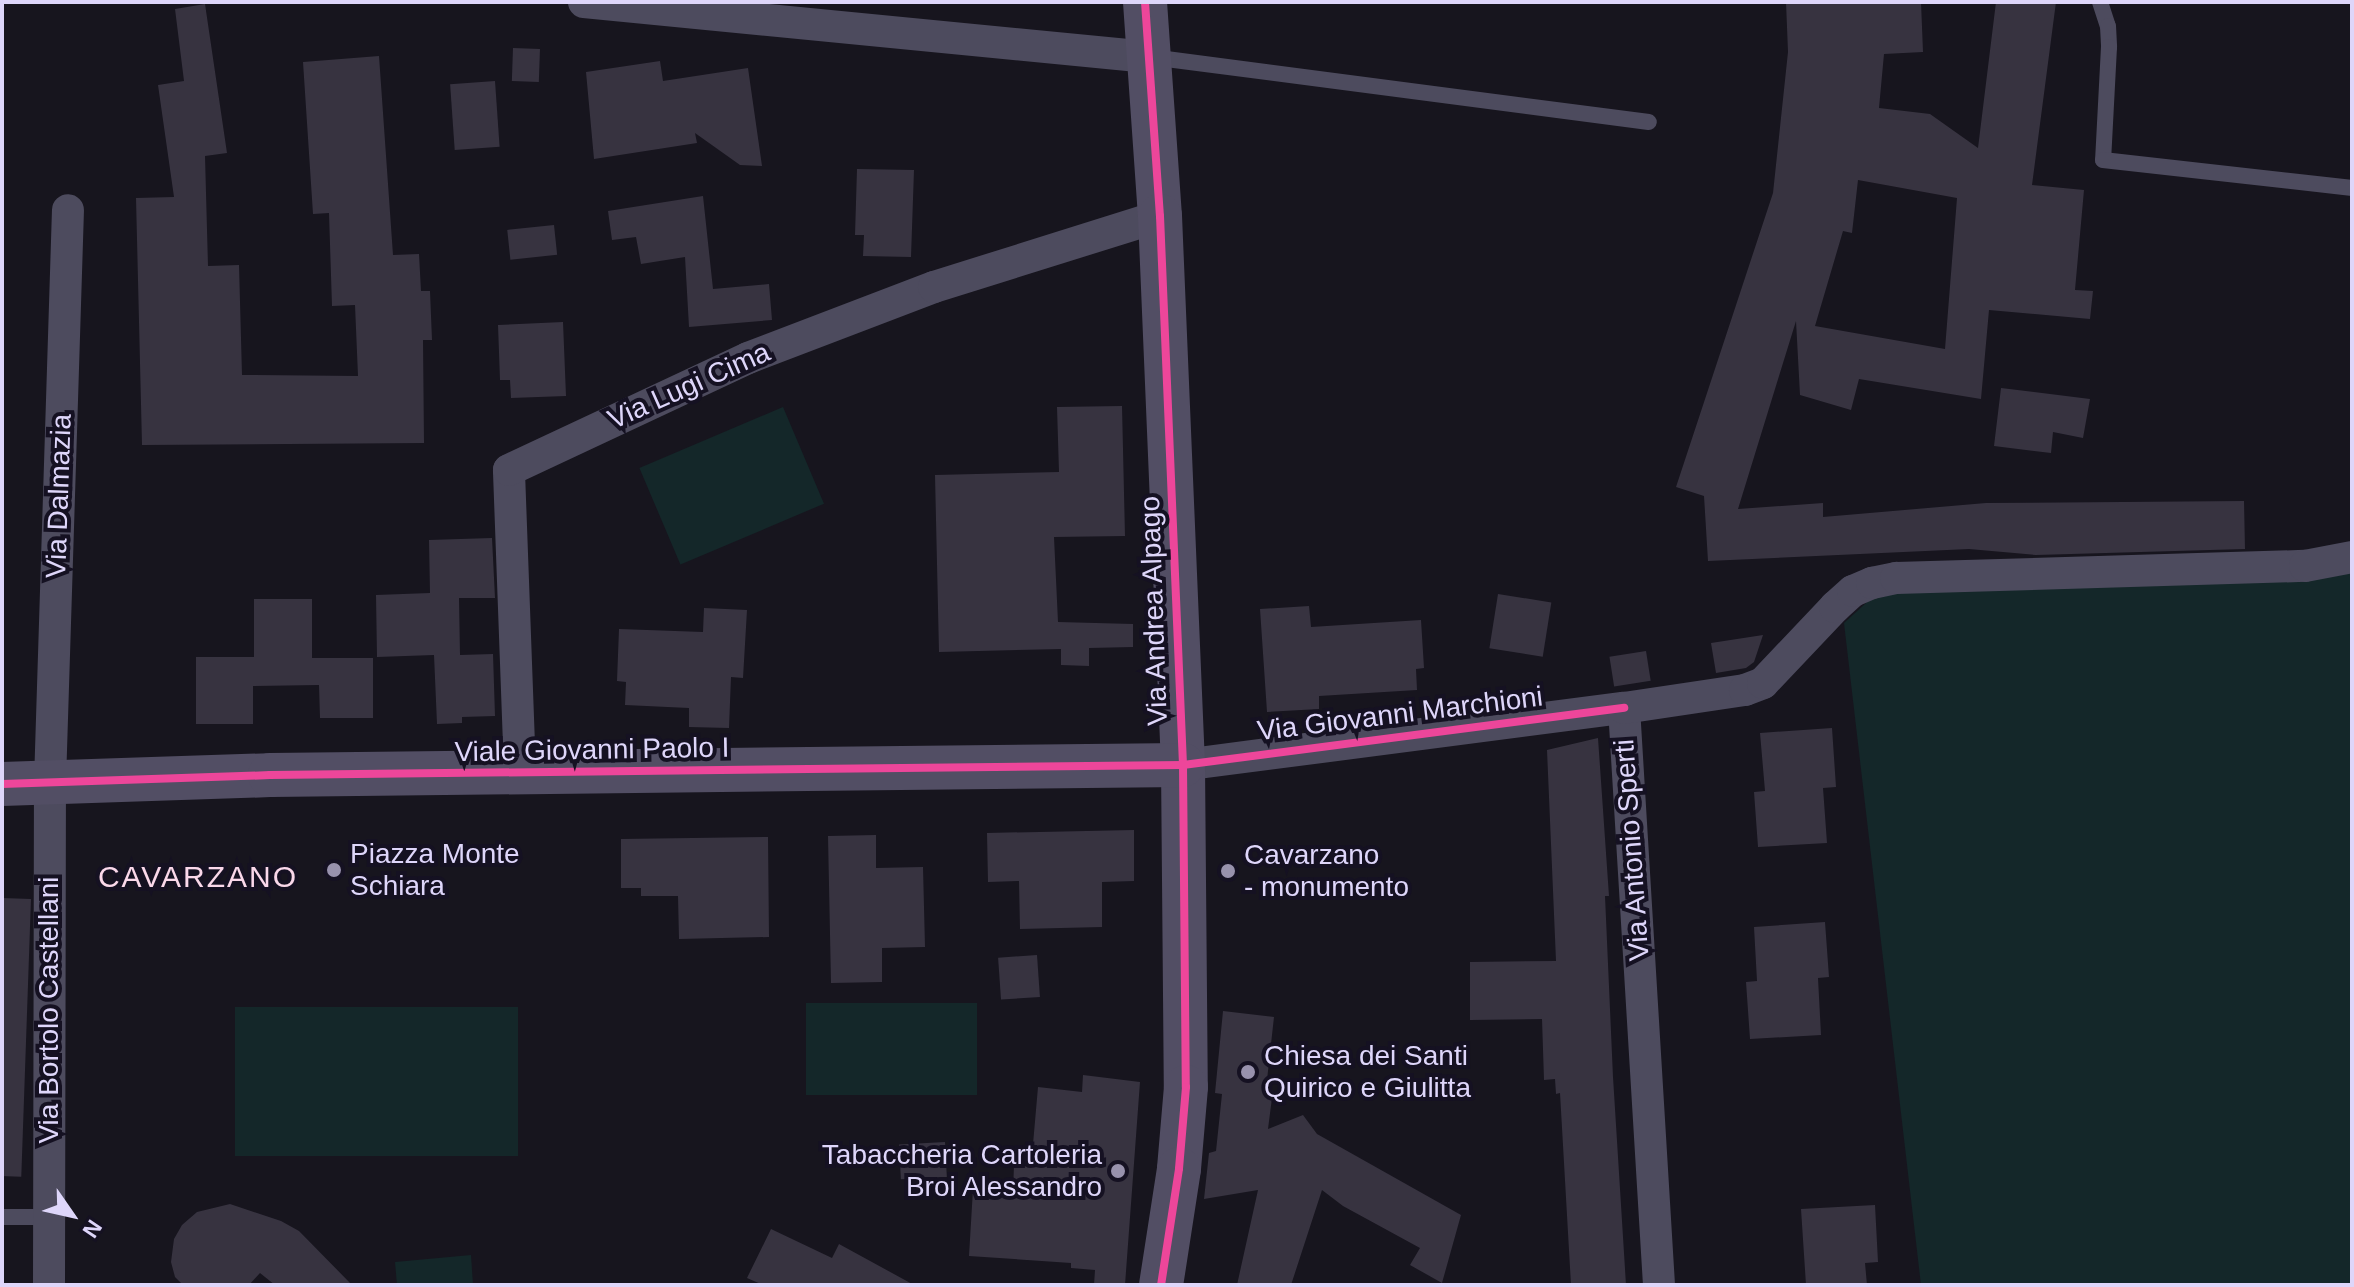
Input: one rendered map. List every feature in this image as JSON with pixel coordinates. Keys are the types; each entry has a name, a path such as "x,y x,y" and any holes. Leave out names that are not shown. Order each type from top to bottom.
{"street":[{"path":"584,2 1148,57"},
{"name":"Via Andrea Alpago","path":"1145,2 1160,216 1183,765 1186,1087 1163,1275"},
{"name":"Via Dalmazia","path":"50,782 68,210"},
{"name":"Via Lugi Cima","path":"520,772 509,470 687,385 934,287 1160,216"},
{"name":"Via Antonio Sperti","path":"1659,1285 1624,708 1745,690 1763,683 1853,591 1896,578 2305,566 2352,557"},
{"name":"Via Giovanni Marchioni","path":"1183,765 1624,708"},
{"name":"Viale Giovanni Paolo I","path":"2,784 270,775 1183,765"},
{"name":"Via Bortolo Castellani","path":"49,1285 50,782"}],"lane":[{"path":"2100,2 2108,26 2109,47 2103,160 2352,188"},
{"path":"1148,57 1649,122"},
{"path":"2,1217 49,1217"}],"green space":[{"path":"783,407 824,504 680,565 639,468"},
{"path":"2352,566 2352,1285 1921,1285 1844,623 1876,594"},
{"path":"806,1003 977,1003 977,1095 806,1095"},
{"path":"235,1007 518,1007 518,1156 235,1156"},
{"path":"471,1255 473,1285 397,1285 395,1262"}],"building":[{"path":"1786,2 1921,2 1923,52 1884,54 1879,108 1930,114 1978,148 1996,2 2056,2 2032,185 2084,190 2075,290 2093,291 2090,319 1989,310 1981,399 1859,379 1851,410 1800,395 1796,321 1738,509 1823,503 1823,517 1986,503 2244,501 2245,549 2036,555 1969,549 1708,561 1704,496 1676,487 1773,193 1788,52","holes":["1858,180 1957,198 1945,349 1815,326 1843,231 1852,233"]},
{"path":"205,4 227,153 205,156 208,266 239,265 242,375 358,376 355,305 332,306 329,213 313,214 303,62 379,56 393,255 419,254 421,291 430,291 432,340 423,340 424,443 142,445 136,198 174,197 158,85 184,81 175,9"},
{"path":"513,48 540,49 539,82 512,81"},
{"path":"660,61 663,81 748,68 762,166 740,165 695,133 697,143 594,159 586,72"},
{"path":"495,81 500,147 455,150 450,84"},
{"path":"857,169 914,170 911,257 863,256 864,235 855,235"},
{"path":"703,196 713,289 769,284 772,320 689,327 685,257 641,264 636,237 612,240 608,211"},
{"path":"554,225 557,255 510,260 507,230"},
{"path":"563,322 566,396 511,398 510,380 500,380 498,325"},
{"path":"2001,388 2090,399 2083,438 2053,432 2051,453 1994,446"},
{"path":"1122,406 1125,536 1054,537 1058,622 1133,624 1133,647 1089,648 1089,666 1061,665 1061,649 939,652 935,475 1059,472 1057,407"},
{"path":"492,538 495,598 459,598 460,655 493,654 495,716 462,717 462,723 437,724 434,655 377,657 376,595 430,593 429,540"},
{"path":"1498,594 1551,602 1543,657 1489,648"},
{"path":"254,599 312,599 312,658 373,658 373,718 320,718 319,685 253,686 253,724 196,724 196,657 254,657"},
{"path":"1309,606 1311,627 1421,620 1424,668 1416,669 1417,690 1319,696 1319,709 1267,712 1260,609"},
{"path":"704,608 747,610 743,678 731,677 729,728 689,727 689,708 625,705 626,682 617,681 619,629 703,632"},
{"path":"1763,635 1754,662 1746,668 1716,673 1711,643"},
{"path":"1646,651 1651,681 1614,686 1609,657"},
{"path":"1832,728 1836,787 1823,788 1827,843 1758,847 1754,792 1765,791 1760,733"},
{"path":"1598,738 1609,896 1605,896 1626,1285 1571,1285 1560,1093 1556,1094 1555,1079 1544,1080 1542,1019 1470,1020 1470,962 1556,961 1547,750"},
{"path":"1134,830 1134,881 1102,882 1102,927 1020,929 1019,881 988,882 987,833"},
{"path":"876,835 876,868 923,867 925,947 882,948 882,982 831,983 828,836"},
{"path":"768,837 769,937 679,939 678,896 641,896 641,888 621,888 621,839"},
{"path":"2,898 31,899 21,1177 2,1176"},
{"path":"1825,922 1829,977 1818,978 1821,1035 1750,1039 1746,982 1757,981 1754,927"},
{"path":"1037,955 1040,997 1001,1000 998,958"},
{"path":"1223,1011 1274,1017 1266,1089 1273,1090 1268,1129 1303,1115 1317,1134 1461,1215 1442,1283 1410,1265 1420,1248 1343,1206 1322,1190 1291,1285 1237,1285 1258,1190 1204,1199 1209,1153 1216,1151 1222,1094 1215,1093"},
{"path":"1083,1075 1140,1082 1125,1285 1094,1285 1095,1270 1071,1268 1071,1263 969,1256 973,1189 1013,1192 1014,1165 1031,1167 1038,1087 1082,1092"},
{"path":"945,1142 947,1177 901,1179 899,1144"},
{"path":"230,1204 281,1221 299,1231 352,1285 275,1285 260,1273 249,1285 183,1285 175,1277 171,1262 174,1239 182,1225 197,1212"},
{"path":"1875,1205 1878,1262 1865,1263 1867,1285 1806,1285 1801,1209"},
{"path":"771,1229 832,1258 839,1244 914,1285 763,1285 747,1278"}],"cycle path":[{"path":"1145,2 1160,216 1183,765 1186,1087 1179,1169 1161,1285"},
{"path":"2,784 270,775 1183,765 1624,708"}],"place":[{"name":"Piazza Monte Schiara","path":"334,870"},
{"name":"Cavarzano - monumento","path":"1228,871"},
{"name":"Chiesa dei Santi Quirico e Giulitta","path":"1248,1072"},
{"name":"Tabaccheria Cartoleria Broi Alessandro","path":"1118,1171"}],"district":[{"name":"CAVARZANO","path":"198,877"}]}
